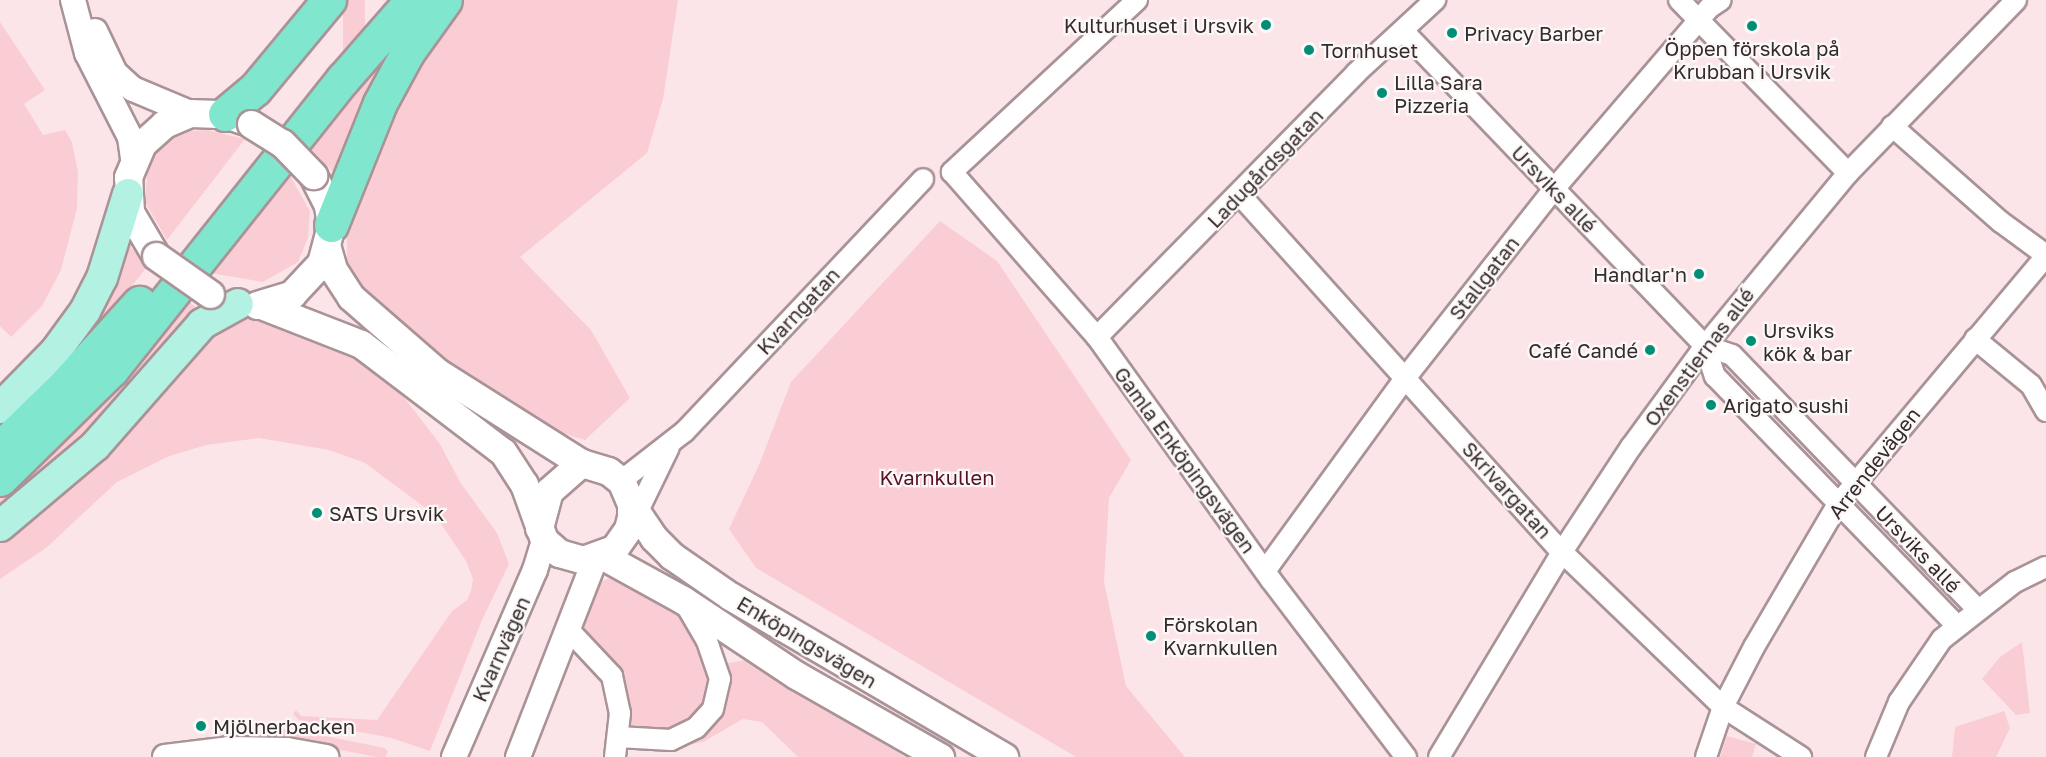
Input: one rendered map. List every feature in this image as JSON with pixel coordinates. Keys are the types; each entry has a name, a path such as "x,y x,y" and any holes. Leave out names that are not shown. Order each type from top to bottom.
{"highway":[{"path":"238,119 255,89 329,0"},
{"path":"0,448 62,388 139,303 325,66 383,0"},
{"path":"0,479 112,369 343,79 412,0"},
{"path":"329,237 380,103 407,53 445,0"}],"main road":[{"path":"0,408 55,352 85,311 102,278 128,194 133,158 153,131 190,113 238,119 282,143 313,175 328,205 329,237 340,281 369,316 437,372 581,463 608,471 630,499 628,529 614,549 599,557 570,558 542,534 524,484 503,452 361,344 334,330 210,294 156,256 137,229 128,194"},
{"path":"0,526 95,446 202,324 249,304 285,297 302,286 321,263 329,237"},
{"path":"542,534 549,491 581,463"},
{"name":"Enköpingsvägen","path":"630,499 672,556 730,596 1004,757"},
{"name":"Enköpingsvägen","path":"599,557 683,600 796,675 940,757"}],"street":[{"path":"73,0 87,52 130,137 133,158"},
{"path":"86,0 99,44 115,73 155,101 190,113"},
{"name":"Gamla Enköpingsvägen","path":"1137,0 952,172 1097,337 1265,571 1406,757"},
{"name":"Ladugårdsgatan","path":"1097,337 1240,195 1356,73 1435,0"},
{"path":"1679,0 1848,173"},
{"name":"Stallgatan","path":"1265,571 1406,377 1554,189 1720,0"},
{"name":"Oxenstiernas allé","path":"1439,757 1562,552 1630,447 1705,346 1848,173 2005,4"},
{"name":"Ursviks allé","path":"1403,31 1705,346 1715,376 1956,625"},
{"path":"1892,126 2001,222 2046,256"},
{"name":"Kvarngatan","path":"672,441 923,179"},
{"name":"Skrivargatan","path":"1240,195 1562,552 1723,707 1801,757"},
{"name":"Arrendevägen","path":"1706,757 1723,707 1838,504 1901,425 2046,256"},
{"path":"1975,339 2031,385 2046,411"},
{"name":"Ursviks allé","path":"1705,346 1732,355 1976,608"},
{"path":"1743,404 1761,385"},
{"path":"630,499 672,441"},
{"path":"630,499 672,441"},
{"name":"Kvarnvägen","path":"454,757 535,570 542,534"},
{"path":"518,757 567,628 599,557"},
{"path":"1876,757 1899,702 1956,625 2014,582 2046,567"},
{"path":"618,737 671,740 696,728 713,709 720,679 707,641 683,600"},
{"path":"567,628 612,676 620,713 615,757"},
{"path":"165,757 229,749 287,750 326,757"}],"green space":[{"path":"343,0 365,0 365,134 343,134"},
{"path":"432,0 339,178 309,147 364,73"},
{"path":"458,0 678,0 663,99 647,153 520,257 591,330 630,398 585,440 559,432 501,402 432,353 363,290 347,260 347,223 383,121"},
{"path":"0,22 45,90 24,104 43,135 65,130 72,142 78,172 77,208 61,270 42,306 11,337 0,326"},
{"path":"207,130 245,139 167,240 145,202 147,175 157,151 174,138 191,131"},
{"path":"288,172 310,211 308,238 298,262 263,282 210,273"},
{"name":"Kvarnkullen","path":"940,221 997,261 1131,460 1109,498 1104,582 1126,686 1185,757 1076,757 756,568 729,529 759,465 791,382"},
{"path":"124,240 148,266 72,359 0,435 0,420"},
{"path":"187,299 196,308 124,400 0,515 0,494 72,434"},
{"path":"230,316 274,321 337,343 396,387 440,444 460,482 497,533 509,564 482,620 430,751 391,738 299,720 293,714 296,710 301,716 377,720 452,611 467,600 471,591 473,579 466,561 435,515 365,463 329,450 259,438 206,445 167,457 117,482 46,548 0,579 0,539 107,456 210,325"},
{"path":"612,577 627,580 666,601 693,633 713,678 702,715 667,733 630,728 626,693 614,666 579,626 598,583"},
{"path":"2022,642 2030,713 2016,715 1982,679 2000,657"},
{"path":"746,660 905,757 798,757 762,722 743,719 703,742 654,752 652,748 688,742 722,664"},
{"path":"2004,711 2010,728 1996,757 1952,757 1955,727"},
{"path":"263,728 295,730 385,748 388,752 385,757 377,757 272,737"},
{"path":"1727,736 1756,744 1752,757 1720,757"}],"place":[{"name":"Kulturhuset i Ursvik","path":"1266,25"},
{"name":"Öppen förskola på Krubban i Ursvik","path":"1752,26"},
{"name":"Privacy Barber","path":"1452,33"},
{"name":"Tornhuset","path":"1309,50"},
{"name":"Lilla Sara Pizzeria","path":"1382,93"},
{"name":"Handlar'n","path":"1699,274"},
{"name":"Ursviks kök & bar","path":"1751,341"},
{"name":"Café Candé","path":"1650,350"},
{"name":"Arigato sushi","path":"1711,405"},
{"name":"SATS Ursvik","path":"317,513"},
{"name":"Förskolan Kvarnkullen","path":"1151,636"},
{"name":"Mjölnerbacken","path":"201,726"}]}
